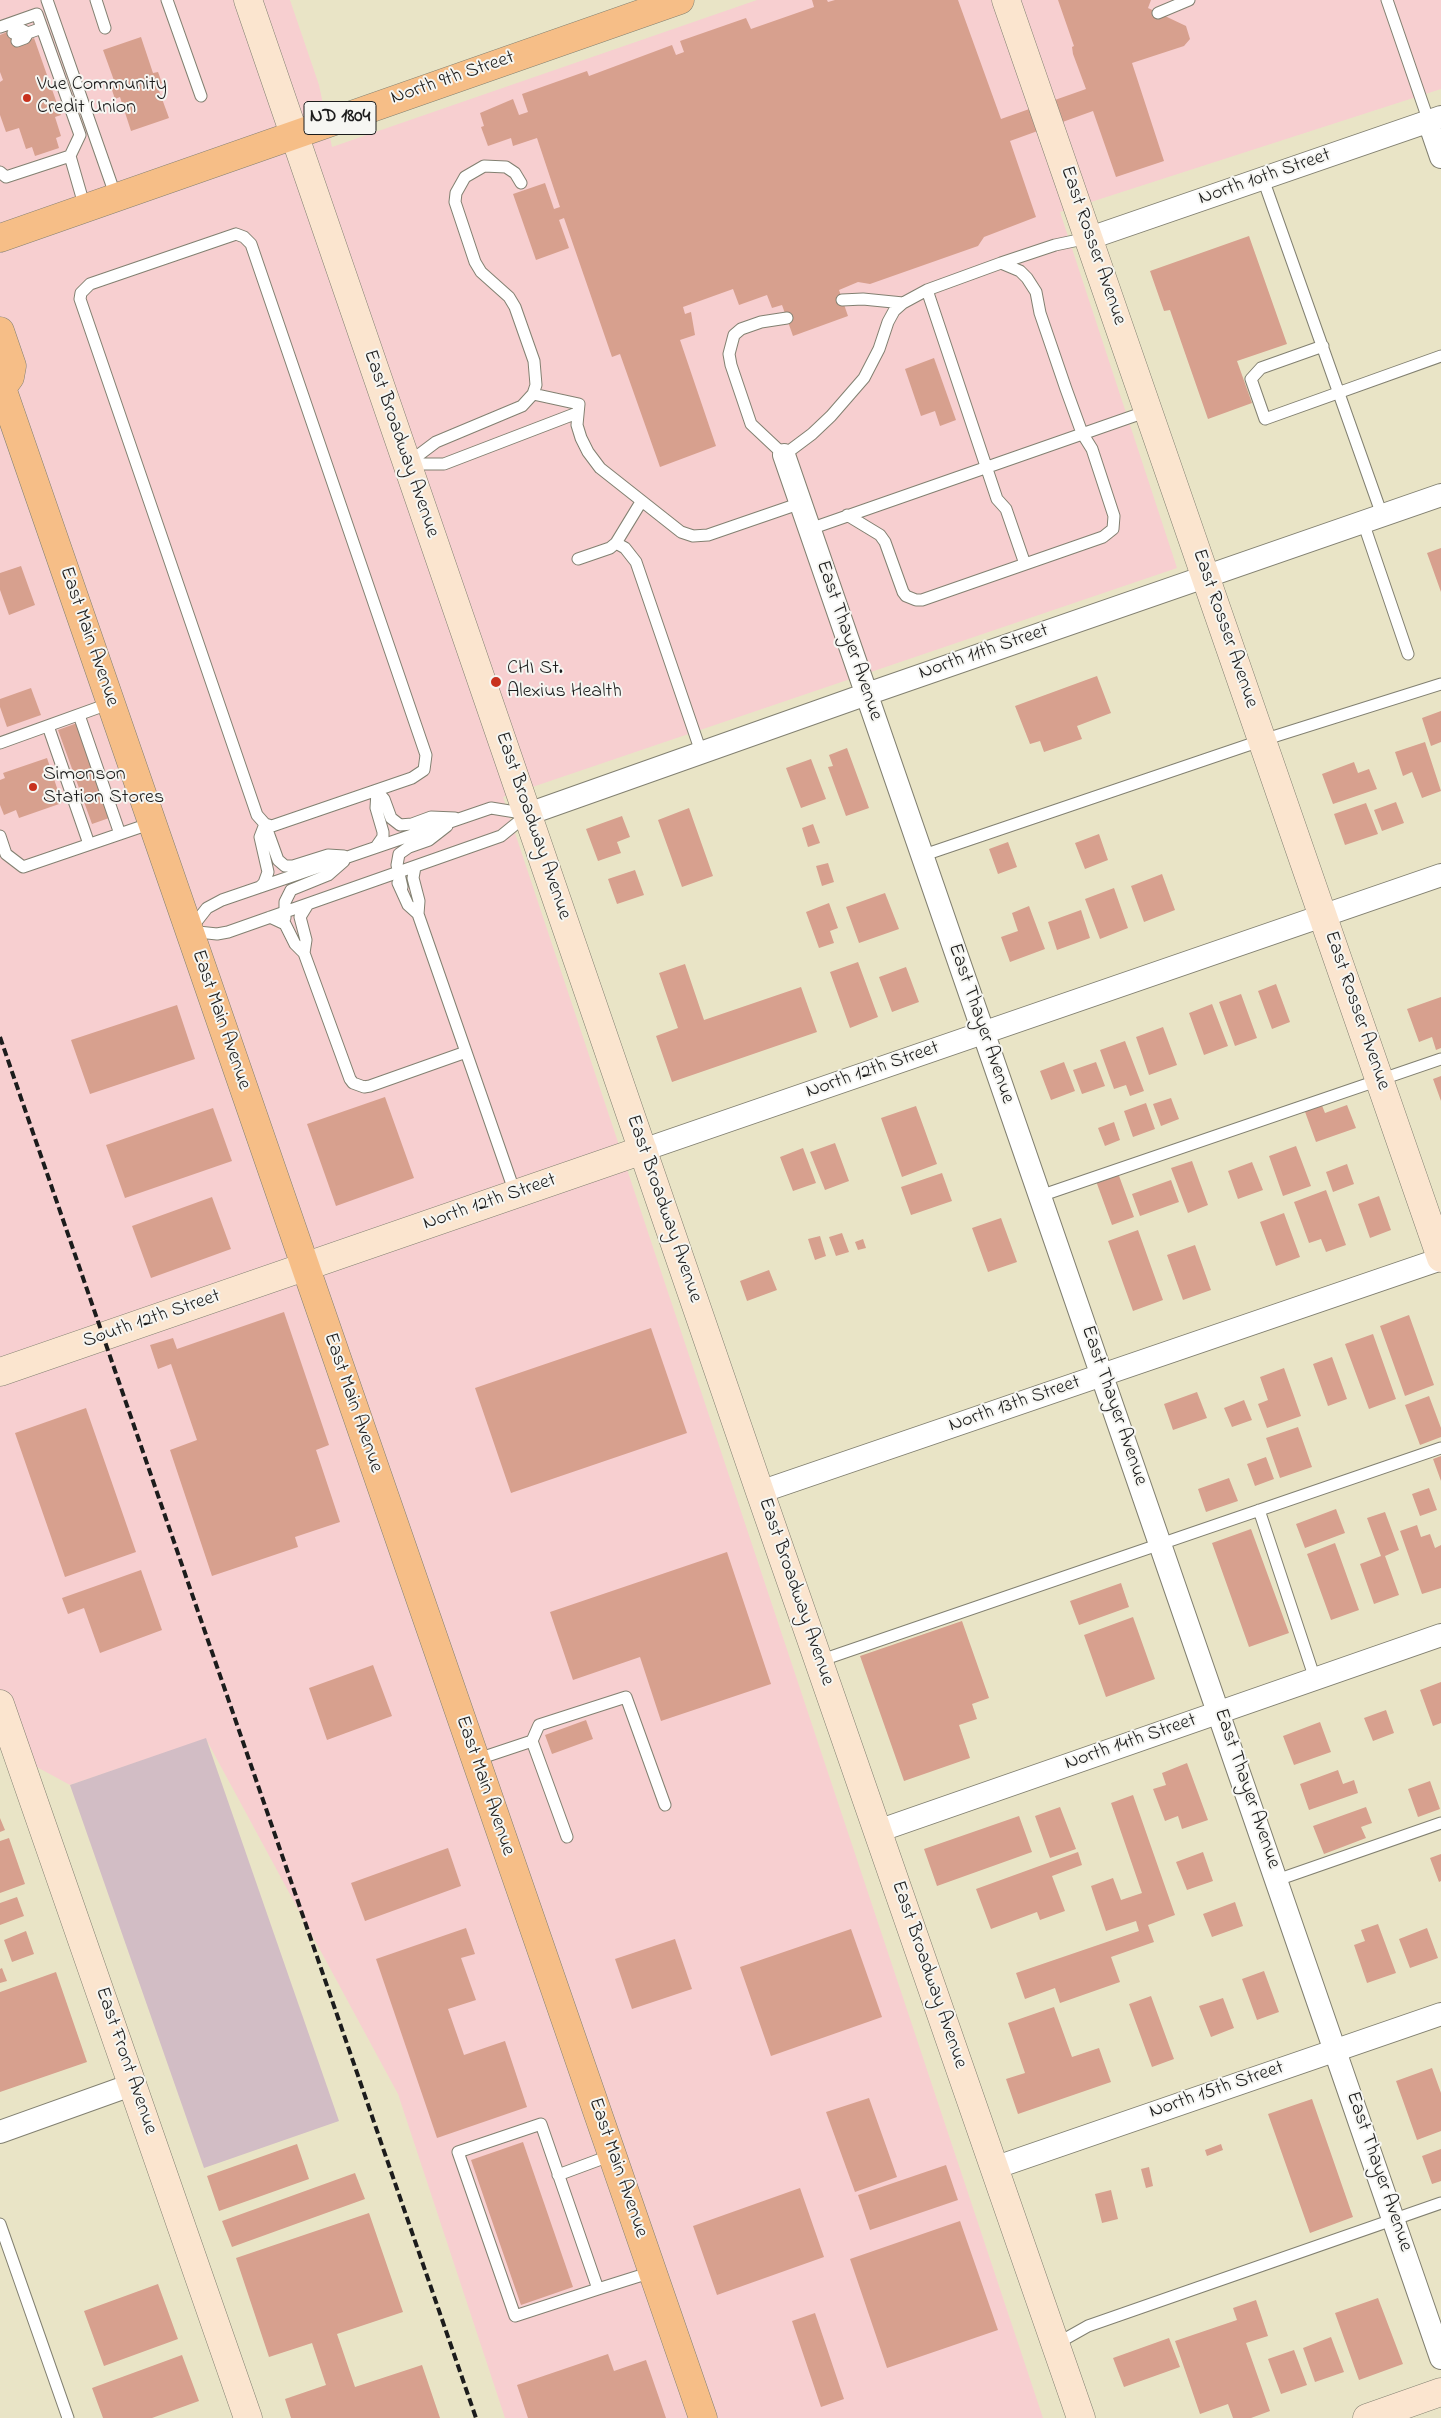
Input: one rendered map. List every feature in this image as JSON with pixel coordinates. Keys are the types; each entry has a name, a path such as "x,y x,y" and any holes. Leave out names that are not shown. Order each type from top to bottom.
{"main road":[{"name":"North 9th Street","path":"0,238 293,135 632,8 680,0"},
{"name":"East Main Avenue","path":"0,331 12,371 1,388 702,2418"}],"street":[{"name":"East Broadway Avenue","path":"248,0 760,1492 1081,2418"},
{"name":"East Rosser Avenue","path":"1006,0 1090,238 1441,1258"},
{"name":"North 10th Street","path":"1090,238 1435,119"},
{"path":"1435,119 1441,157"},
{"name":"East Thayer Avenue","path":"784,455 924,855 983,1032 1441,2358"},
{"name":"North 11th Street","path":"528,814 1441,495"},
{"name":"North 12th Street","path":"305,1267 1441,875"},
{"name":"North 13th Street","path":"760,1492 1441,1258"},
{"name":"South 12th Street","path":"0,1372 305,1267"},
{"name":"North 14th Street","path":"878,1831 1441,1635"},
{"name":"East Front Avenue","path":"0,1704 8,1751 134,2084 248,2418"},
{"name":"North 15th Street","path":"994,2168 1441,2014"},
{"path":"0,2132 134,2084"},
{"path":"1367,2418 1441,2392"}],"lane":[{"path":"47,0 116,197"},
{"path":"96,0 106,28"},
{"path":"167,0 201,96"},
{"path":"1158,12 1189,0"},
{"path":"1387,0 1435,119"},
{"path":"0,27 37,14 80,135 70,156 85,208"},
{"path":"15,37 22,30 28,33 42,28"},
{"path":"0,172 6,177 70,156"},
{"path":"407,464 436,442 522,406 533,394 536,385 535,367 515,307 509,297 481,272 475,262 455,202 459,185 465,177 484,166 506,167 514,173 521,183"},
{"path":"1263,178 1339,392 1408,654"},
{"path":"265,824 279,825 419,775 426,763 426,755 251,244 242,235 229,234 90,284 81,293 80,305 257,814 265,824 278,860 285,866 293,866 328,855 349,856"},
{"path":"787,318 762,322 741,329 734,335 729,354 751,424 784,455 812,434 831,416 864,378 879,349 888,322 894,311 903,303 927,290 1001,263 1055,245 1090,238"},
{"path":"847,515 880,535 885,542 903,592 911,599 922,600 1104,537 1113,529 1114,516 1104,484 1092,449 1082,433 1040,313 1041,306 1036,292 1027,278 1020,272 1001,263"},
{"path":"927,290 997,498 1006,509 1025,564"},
{"path":"842,300 862,299 903,303"},
{"path":"1323,346 1260,368 1251,379 1265,419 1441,356"},
{"path":"533,394 579,404 577,425 588,452 600,468 680,532 693,536 708,535 801,503"},
{"path":"810,529 1148,411"},
{"path":"407,464 444,464 577,414"},
{"path":"578,559 610,548 616,543 641,502"},
{"path":"616,543 625,548 636,562 701,752"},
{"path":"924,855 1262,740 1441,684"},
{"path":"0,742 111,704"},
{"path":"79,715 120,834"},
{"path":"48,726 62,752 80,803 89,844"},
{"path":"377,791 384,799 391,818 400,824 412,824 431,817 462,818"},
{"path":"377,791 376,808 388,843 402,871 398,882 402,887 408,905 418,914"},
{"path":"189,931 207,908 222,900 349,856 491,808 528,814"},
{"path":"189,931 217,934 284,913 501,836 528,814"},
{"path":"462,818 429,840 409,847 399,854 396,866 414,884 419,901 418,914 515,1194"},
{"path":"0,836 6,854 23,867 152,823"},
{"path":"265,824 260,837 268,866 289,929 295,944 304,953 350,1079 358,1086 370,1086 466,1052"},
{"path":"376,847 383,837 383,827"},
{"path":"388,843 399,854"},
{"path":"284,913 287,896 291,890 328,875 349,856"},
{"path":"260,887 267,878 268,866"},
{"path":"274,883 287,896 295,909 306,940 304,953"},
{"path":"301,924 300,917 308,904"},
{"path":"270,917 279,920 289,929"},
{"path":"1040,1196 1441,1059"},
{"path":"819,1661 1441,1448"},
{"path":"1259,1510 1315,1678"},
{"path":"567,1837 532,1741 539,1726 626,1696 665,1804"},
{"path":"475,1760 532,1741"},
{"path":"1277,1880 1441,1822"},
{"path":"598,2289 541,2124 458,2152 515,2316 652,2272"},
{"path":"558,2175 612,2155"},
{"path":"1055,2344 1088,2326 1441,2203"},
{"path":"0,2224 68,2418"}],"shaded area":[{"path":"0,0 290,0 319,85 332,147 757,0 1441,0 1441,89 1060,212 1177,568 503,797 1043,2418 505,2418 398,2094 206,1739 70,1785 0,1747"},
{"path":"206,1738 339,2121 204,2168 70,1785"}],"building":[{"path":"812,0 827,0 828,2 835,0 958,0 1001,119 1086,89 1073,54 1072,47 1074,46 1058,0 1151,0 1148,8 1186,26 1190,39 1184,46 1132,63 1164,161 1116,177 1093,111 1010,141 1036,217 984,237 978,246 870,284 858,282 839,290 848,316 793,336 782,305 772,308 767,295 739,305 733,289 683,307 685,314 691,312 695,335 680,340 716,446 660,467 620,354 612,357 564,218 559,220 569,248 536,260 513,194 545,183 554,209 560,207 537,138 513,146 511,138 488,146 481,127 484,126 480,113 513,99 519,115 528,112 522,94 587,71 589,76 672,45 676,55 684,52 680,41 746,18 751,29 814,7"},
{"name":"Vue Community Credit Union","path":"12,30 17,44 34,38 61,115 55,117 61,136 56,138 59,148 35,156 32,147 26,149 19,128 6,132 0,115 0,82 3,80 0,72 0,35"},
{"path":"141,37 153,73 158,72 162,83 157,85 169,118 131,131 120,97 115,99 111,87 116,86 103,50"},
{"path":"1249,236 1287,344 1237,361 1252,403 1208,419 1170,310 1164,311 1150,271"},
{"path":"934,358 956,420 940,426 935,411 921,416 905,369"},
{"path":"1441,548 1441,592 1427,553"},
{"path":"21,566 35,605 9,615 0,590 0,573"},
{"path":"1097,676 1111,713 1077,726 1082,739 1044,752 1040,741 1030,744 1015,706"},
{"path":"31,688 41,715 7,727 0,707 0,699"},
{"path":"1441,711 1441,742 1431,746 1422,718"},
{"path":"80,722 112,817 92,824 58,730"},
{"path":"1425,742 1441,791 1422,798 1412,772 1403,776 1395,752"},
{"path":"847,748 869,808 846,816 828,767 833,766 829,755"},
{"path":"47,758 62,803 19,818 16,810 4,815 0,805 0,780 5,778 3,773"},
{"path":"811,759 826,799 801,808 786,768"},
{"path":"1354,762 1358,773 1369,769 1377,789 1333,804 1322,774"},
{"path":"1396,802 1404,823 1382,831 1374,810"},
{"path":"1366,803 1378,834 1345,845 1334,814"},
{"path":"689,808 713,876 682,887 658,820"},
{"path":"622,816 630,837 617,842 621,853 598,861 586,829"},
{"path":"813,824 820,843 808,847 802,828"},
{"path":"1099,834 1108,860 1085,869 1075,843"},
{"path":"1008,842 1017,867 998,874 989,849"},
{"path":"828,863 834,882 822,886 816,866"},
{"path":"635,870 644,895 617,904 608,879"},
{"path":"1162,874 1175,910 1144,922 1131,886"},
{"path":"1114,888 1128,928 1100,939 1085,899"},
{"path":"885,893 899,929 859,943 846,907"},
{"path":"829,903 838,928 830,931 834,943 819,948 806,912"},
{"path":"1029,906 1045,949 1010,962 1001,937 1018,931 1012,913"},
{"path":"1081,910 1090,938 1057,950 1048,922"},
{"path":"858,962 878,1017 850,1028 830,972"},
{"path":"685,964 704,1020 801,987 817,1032 672,1082 656,1036 678,1028 659,973"},
{"path":"906,967 919,1002 892,1012 879,977"},
{"path":"1276,984 1290,1022 1272,1029 1258,991"},
{"path":"1241,994 1257,1038 1235,1046 1219,1002"},
{"path":"1441,997 1441,1048 1436,1050 1432,1037 1419,1042 1407,1009"},
{"path":"1212,1004 1228,1046 1204,1055 1189,1013"},
{"path":"177,1005 195,1059 90,1094 71,1040"},
{"path":"1163,1027 1177,1065 1149,1075 1136,1037"},
{"path":"1125,1041 1144,1091 1130,1096 1126,1085 1114,1089 1100,1050"},
{"path":"1064,1062 1075,1091 1051,1100 1040,1071"},
{"path":"1096,1062 1105,1086 1082,1094 1073,1070"},
{"path":"1441,1076 1441,1101 1433,1079"},
{"path":"385,1097 414,1178 336,1206 307,1124"},
{"path":"1171,1098 1179,1119 1161,1126 1153,1104"},
{"path":"1146,1103 1155,1129 1133,1137 1124,1111"},
{"path":"1321,1103 1325,1113 1347,1105 1356,1128 1316,1142 1304,1109"},
{"path":"916,1106 937,1164 902,1177 881,1118"},
{"path":"213,1108 232,1161 125,1198 106,1145"},
{"path":"1114,1122 1120,1140 1105,1146 1098,1128"},
{"path":"835,1143 849,1181 825,1190 810,1152"},
{"path":"1296,1146 1311,1186 1283,1196 1269,1156"},
{"path":"803,1148 816,1183 793,1191 780,1157"},
{"path":"1192,1161 1208,1205 1188,1213 1171,1168"},
{"path":"1252,1162 1263,1190 1238,1199 1228,1171"},
{"path":"1347,1164 1354,1184 1333,1192 1326,1172"},
{"path":"942,1173 952,1201 911,1215 901,1187"},
{"path":"1118,1173 1134,1217 1112,1225 1096,1181"},
{"path":"1171,1180 1179,1202 1140,1216 1132,1194"},
{"path":"1326,1190 1346,1245 1326,1252 1321,1239 1309,1243 1294,1202"},
{"path":"1379,1196 1391,1230 1370,1238 1358,1204"},
{"path":"212,1197 231,1249 151,1278 132,1226"},
{"path":"1284,1213 1300,1257 1276,1266 1260,1222"},
{"path":"1001,1218 1017,1262 988,1272 972,1228"},
{"path":"1138,1230 1163,1300 1133,1311 1108,1241"},
{"path":"842,1233 849,1252 836,1256 829,1237"},
{"path":"820,1236 826,1256 815,1260 808,1239"},
{"path":"863,1239 866,1248 858,1250 855,1242"},
{"path":"1195,1245 1211,1290 1183,1300 1167,1255"},
{"path":"769,1270 777,1290 747,1301 740,1281"},
{"path":"284,1312 329,1445 316,1450 340,1522 295,1537 298,1547 212,1576 170,1450 197,1440 171,1364 158,1369 150,1345 173,1338 177,1349"},
{"path":"1409,1315 1434,1385 1405,1396 1380,1326"},
{"path":"651,1328 687,1433 511,1493 475,1388"},
{"path":"1373,1334 1396,1399 1369,1409 1345,1344"},
{"path":"1332,1357 1347,1399 1328,1406 1313,1364"},
{"path":"1284,1368 1301,1416 1267,1428 1258,1404 1268,1400 1260,1377"},
{"path":"1197,1392 1207,1418 1173,1430 1164,1404"},
{"path":"1429,1396 1441,1428 1441,1437 1420,1445 1405,1405"},
{"path":"1244,1400 1252,1420 1232,1427 1224,1408"},
{"path":"86,1408 136,1552 65,1577 15,1433"},
{"path":"1298,1427 1312,1467 1280,1478 1266,1438"},
{"path":"1441,1456 1441,1481 1433,1459"},
{"path":"1266,1457 1274,1479 1255,1486 1247,1464"},
{"path":"1229,1478 1238,1501 1206,1512 1198,1489"},
{"path":"1429,1488 1437,1510 1420,1516 1412,1494"},
{"path":"1336,1509 1345,1533 1305,1548 1296,1524"},
{"path":"1385,1512 1399,1550 1385,1556 1399,1595 1374,1604 1360,1564 1381,1556 1367,1518"},
{"path":"1417,1525 1421,1537 1430,1534 1435,1548 1441,1545 1441,1588 1422,1594 1400,1531"},
{"path":"1251,1529 1289,1633 1249,1647 1212,1543"},
{"path":"1335,1543 1359,1610 1331,1620 1307,1554"},
{"path":"727,1552 771,1684 661,1721 640,1657 573,1680 550,1612"},
{"path":"141,1570 162,1630 100,1653 84,1608 68,1614 62,1598"},
{"path":"1121,1583 1129,1607 1079,1625 1070,1601"},
{"path":"1133,1617 1155,1679 1106,1697 1084,1635"},
{"path":"962,1621 989,1698 972,1704 977,1719 959,1725 970,1758 904,1781 860,1656"},
{"path":"373,1665 392,1716 327,1740 309,1688"},
{"path":"1441,1682 1441,1723 1433,1726 1420,1690"},
{"path":"1386,1710 1394,1733 1373,1741 1364,1718"},
{"path":"586,1720 593,1739 552,1754 545,1735"},
{"path":"1320,1722 1331,1752 1294,1765 1283,1736"},
{"path":"1187,1763 1208,1820 1182,1829 1178,1816 1165,1821 1153,1789 1166,1785 1162,1773"},
{"path":"1338,1770 1343,1784 1354,1780 1358,1793 1309,1810 1300,1784"},
{"path":"1430,1781 1440,1809 1418,1817 1408,1789"},
{"path":"1133,1795 1175,1915 1148,1925 1154,1942 1111,1957 1120,1982 1060,2003 1055,1988 1025,1999 1016,1973 1139,1931 1136,1921 1106,1931 1091,1886 1113,1878 1121,1900 1142,1893 1111,1803"},
{"path":"1060,1807 1076,1849 1050,1858 1035,1816"},
{"path":"1366,1807 1372,1823 1361,1827 1366,1838 1324,1854 1313,1826"},
{"path":"1019,1816 1032,1852 937,1886 924,1849"},
{"path":"0,1818 5,1830 0,1832"},
{"path":"9,1838 25,1884 0,1893 0,1841"},
{"path":"448,1848 461,1886 365,1921 351,1883"},
{"path":"1078,1852 1082,1865 1052,1876 1065,1911 1040,1920 1037,1912 991,1929 976,1889"},
{"path":"1203,1852 1213,1881 1187,1890 1176,1862"},
{"path":"1441,1854 1441,1881 1439,1882 1430,1858"},
{"path":"17,1897 24,1916 0,1925 0,1903"},
{"path":"1235,1902 1243,1926 1212,1937 1203,1914"},
{"path":"1378,1924 1396,1973 1367,1983 1354,1945 1365,1941 1361,1930"},
{"path":"466,1928 475,1954 461,1958 476,2000 448,2009 464,2055 505,2041 527,2107 437,2138 376,1959"},
{"path":"1427,1928 1438,1958 1410,1968 1399,1939"},
{"path":"851,1929 882,2017 771,2056 740,1967"},
{"path":"26,1931 34,1954 12,1962 4,1940"},
{"path":"675,1939 692,1989 632,2009 615,1959"},
{"path":"2,1968 7,1981 0,1983 0,1969"},
{"path":"1264,1971 1279,2012 1257,2020 1242,1979"},
{"path":"56,1972 87,2062 0,2092 0,1992"},
{"path":"1151,1996 1174,2059 1152,2067 1129,2004"},
{"path":"1223,1998 1234,2028 1211,2037 1199,2006"},
{"path":"1054,2007 1072,2057 1099,2048 1111,2082 1018,2114 1006,2079 1025,2073 1008,2023"},
{"path":"1432,2068 1441,2093 1441,2131 1417,2140 1396,2081"},
{"path":"869,2098 897,2177 855,2192 826,2112"},
{"path":"1312,2099 1353,2217 1310,2233 1268,2114"},
{"path":"523,2142 573,2287 521,2305 471,2160"},
{"path":"297,2144 309,2179 219,2211 207,2176"},
{"path":"1221,2144 1223,2150 1207,2156 1205,2150"},
{"path":"1441,2149 1441,2181 1432,2184 1422,2156"},
{"path":"946,2165 958,2200 870,2230 858,2195"},
{"path":"1149,2167 1153,2186 1146,2188 1141,2169"},
{"path":"355,2173 365,2199 232,2247 222,2221"},
{"path":"800,2188 824,2257 717,2295 693,2226"},
{"path":"1111,2190 1118,2219 1102,2223 1095,2194"},
{"path":"369,2213 403,2312 337,2334 355,2387 422,2365 440,2418 291,2418 285,2399 326,2385 312,2343 269,2357 236,2258"},
{"path":"960,2221 998,2330 887,2368 850,2259"},
{"path":"158,2284 178,2339 104,2366 84,2311"},
{"path":"1378,2298 1403,2364 1359,2380 1335,2313"},
{"path":"1256,2300 1268,2336 1246,2343 1270,2411 1251,2418 1233,2418 1228,2404 1200,2414 1175,2341 1237,2320 1233,2308"},
{"path":"815,2313 844,2399 821,2407 792,2321"},
{"path":"1331,2337 1344,2372 1315,2382 1303,2348"},
{"path":"1169,2338 1180,2367 1124,2387 1113,2358"},
{"path":"1294,2350 1307,2385 1281,2394 1268,2359"},
{"path":"608,2354 614,2371 646,2360 666,2418 528,2418 517,2385"},
{"path":"182,2355 199,2401 152,2418 103,2418 92,2388"}],"railway":[{"path":"0,1037 476,2418"}],"place":[{"name":"Vue Community Credit Union","path":"27,98"},
{"name":"CHI St. Alexius Health","path":"496,682"},
{"name":"Simonson Station Stores","path":"33,787"}]}
